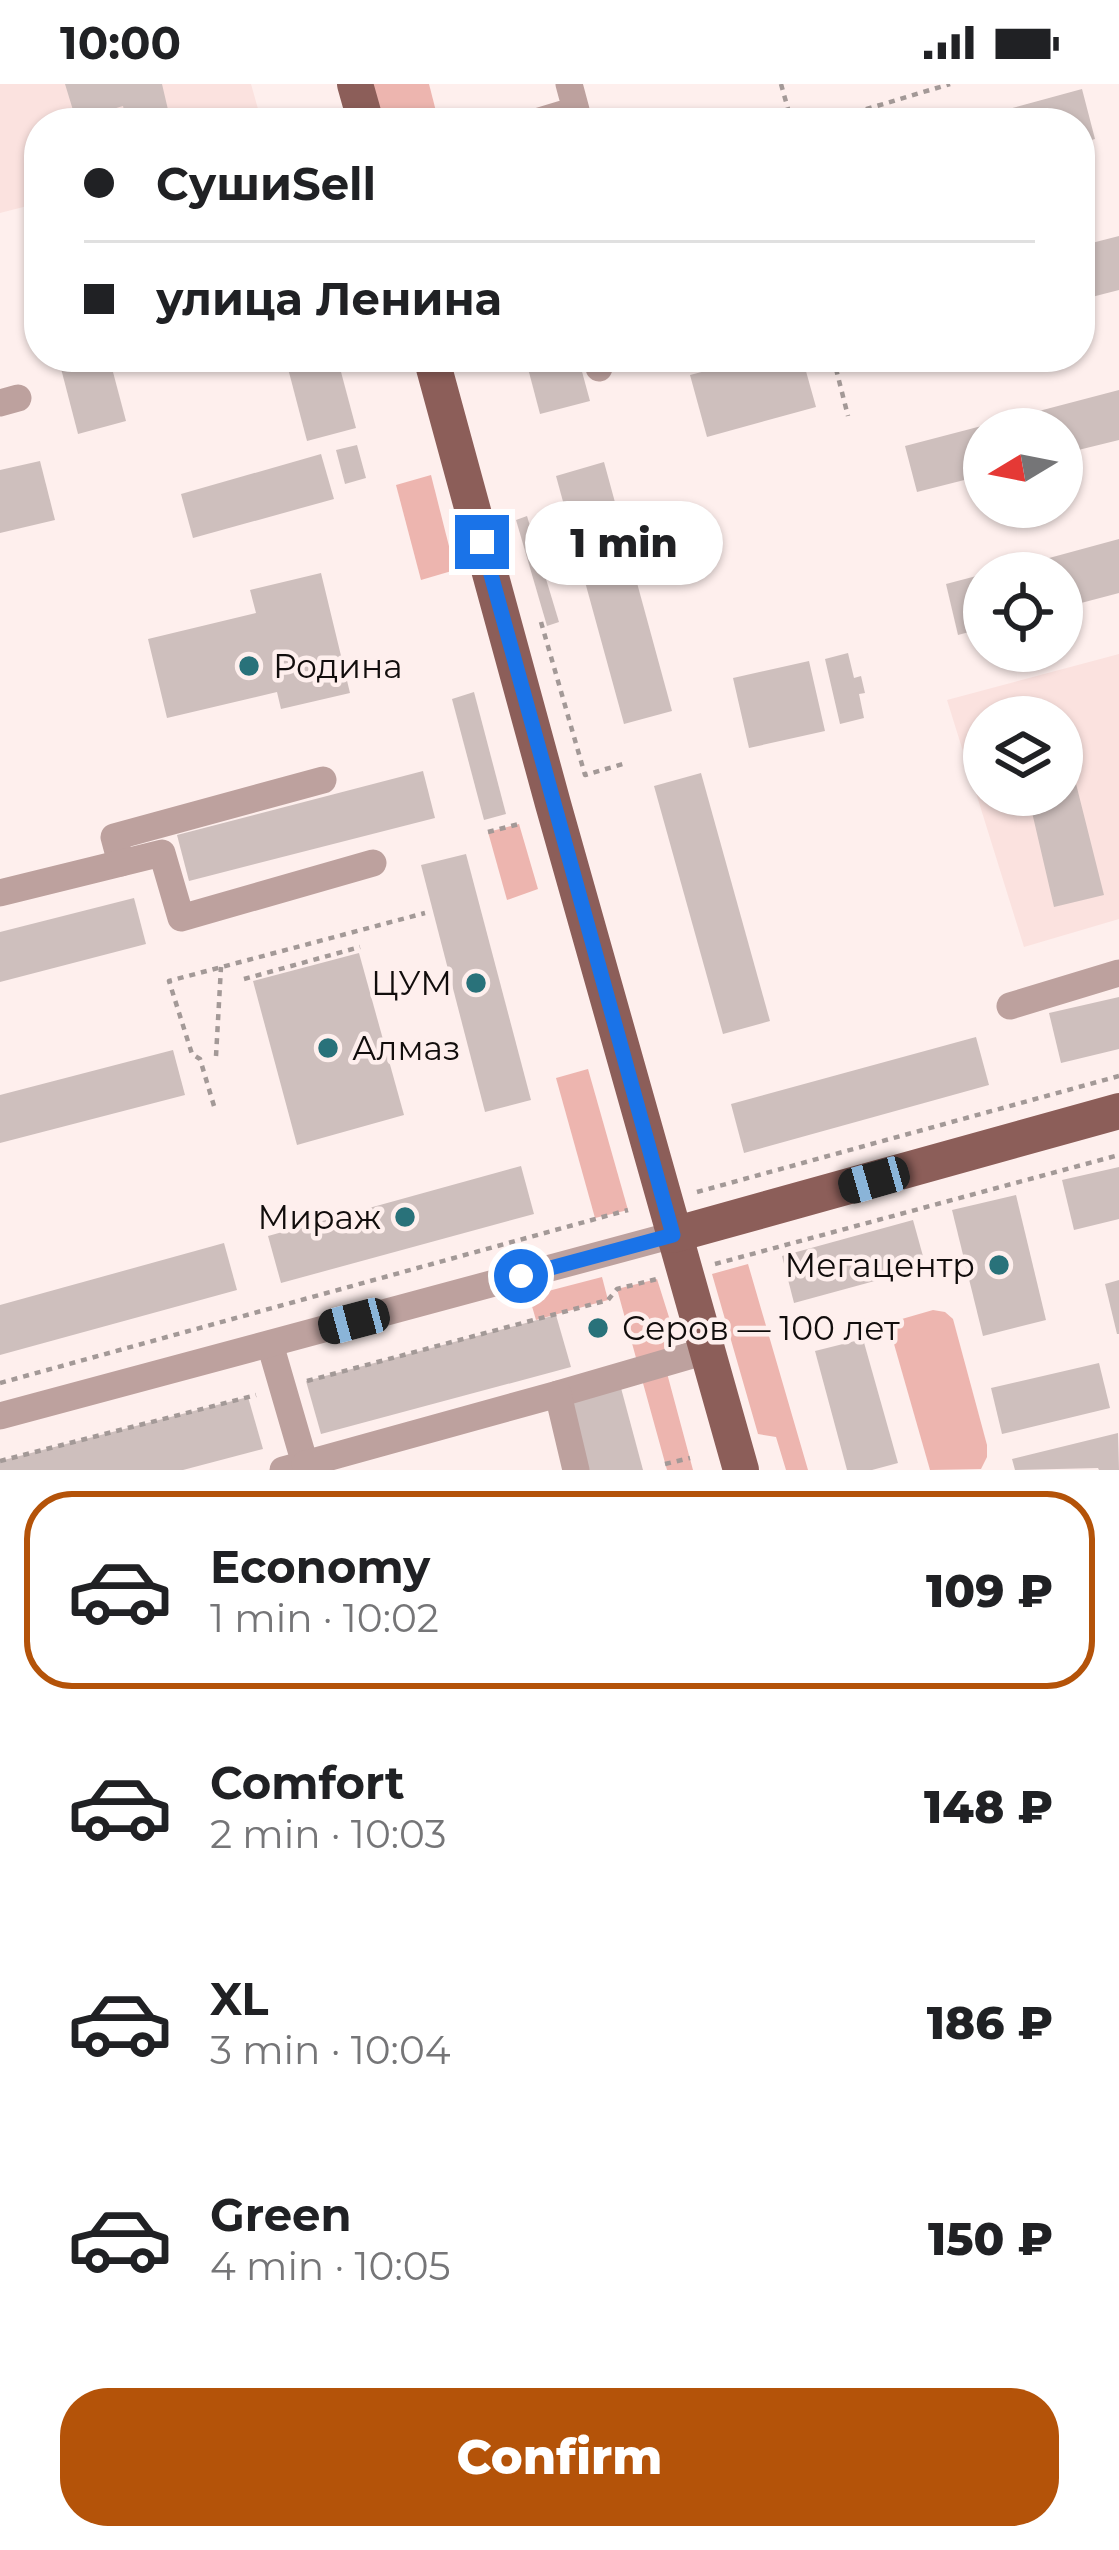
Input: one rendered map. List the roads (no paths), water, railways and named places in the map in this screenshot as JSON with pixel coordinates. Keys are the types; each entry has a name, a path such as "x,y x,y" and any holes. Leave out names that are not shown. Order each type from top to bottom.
{"main road":[{"path":"435,372 741,1470"},
{"path":"673,1235 1119,1111"}],"street":[{"path":"121,863 114,837 323,780"},
{"path":"0,892 162,853 181,918 373,863"},
{"path":"1010,1006 1119,973"},
{"path":"0,1416 673,1235"},
{"path":"271,1344 283,1388 294,1467 706,1351"},
{"path":"558,1394 576,1470"}],"place":[{"name":"Родина","path":"249,666"},
{"name":"ЦУМ","path":"476,983"},
{"name":"Алмаз","path":"328,1048"},
{"name":"Мираж","path":"405,1217"},
{"name":"Мегацентр","path":"999,1265"},
{"name":"Серов — 100 лет","path":"598,1328"}]}
